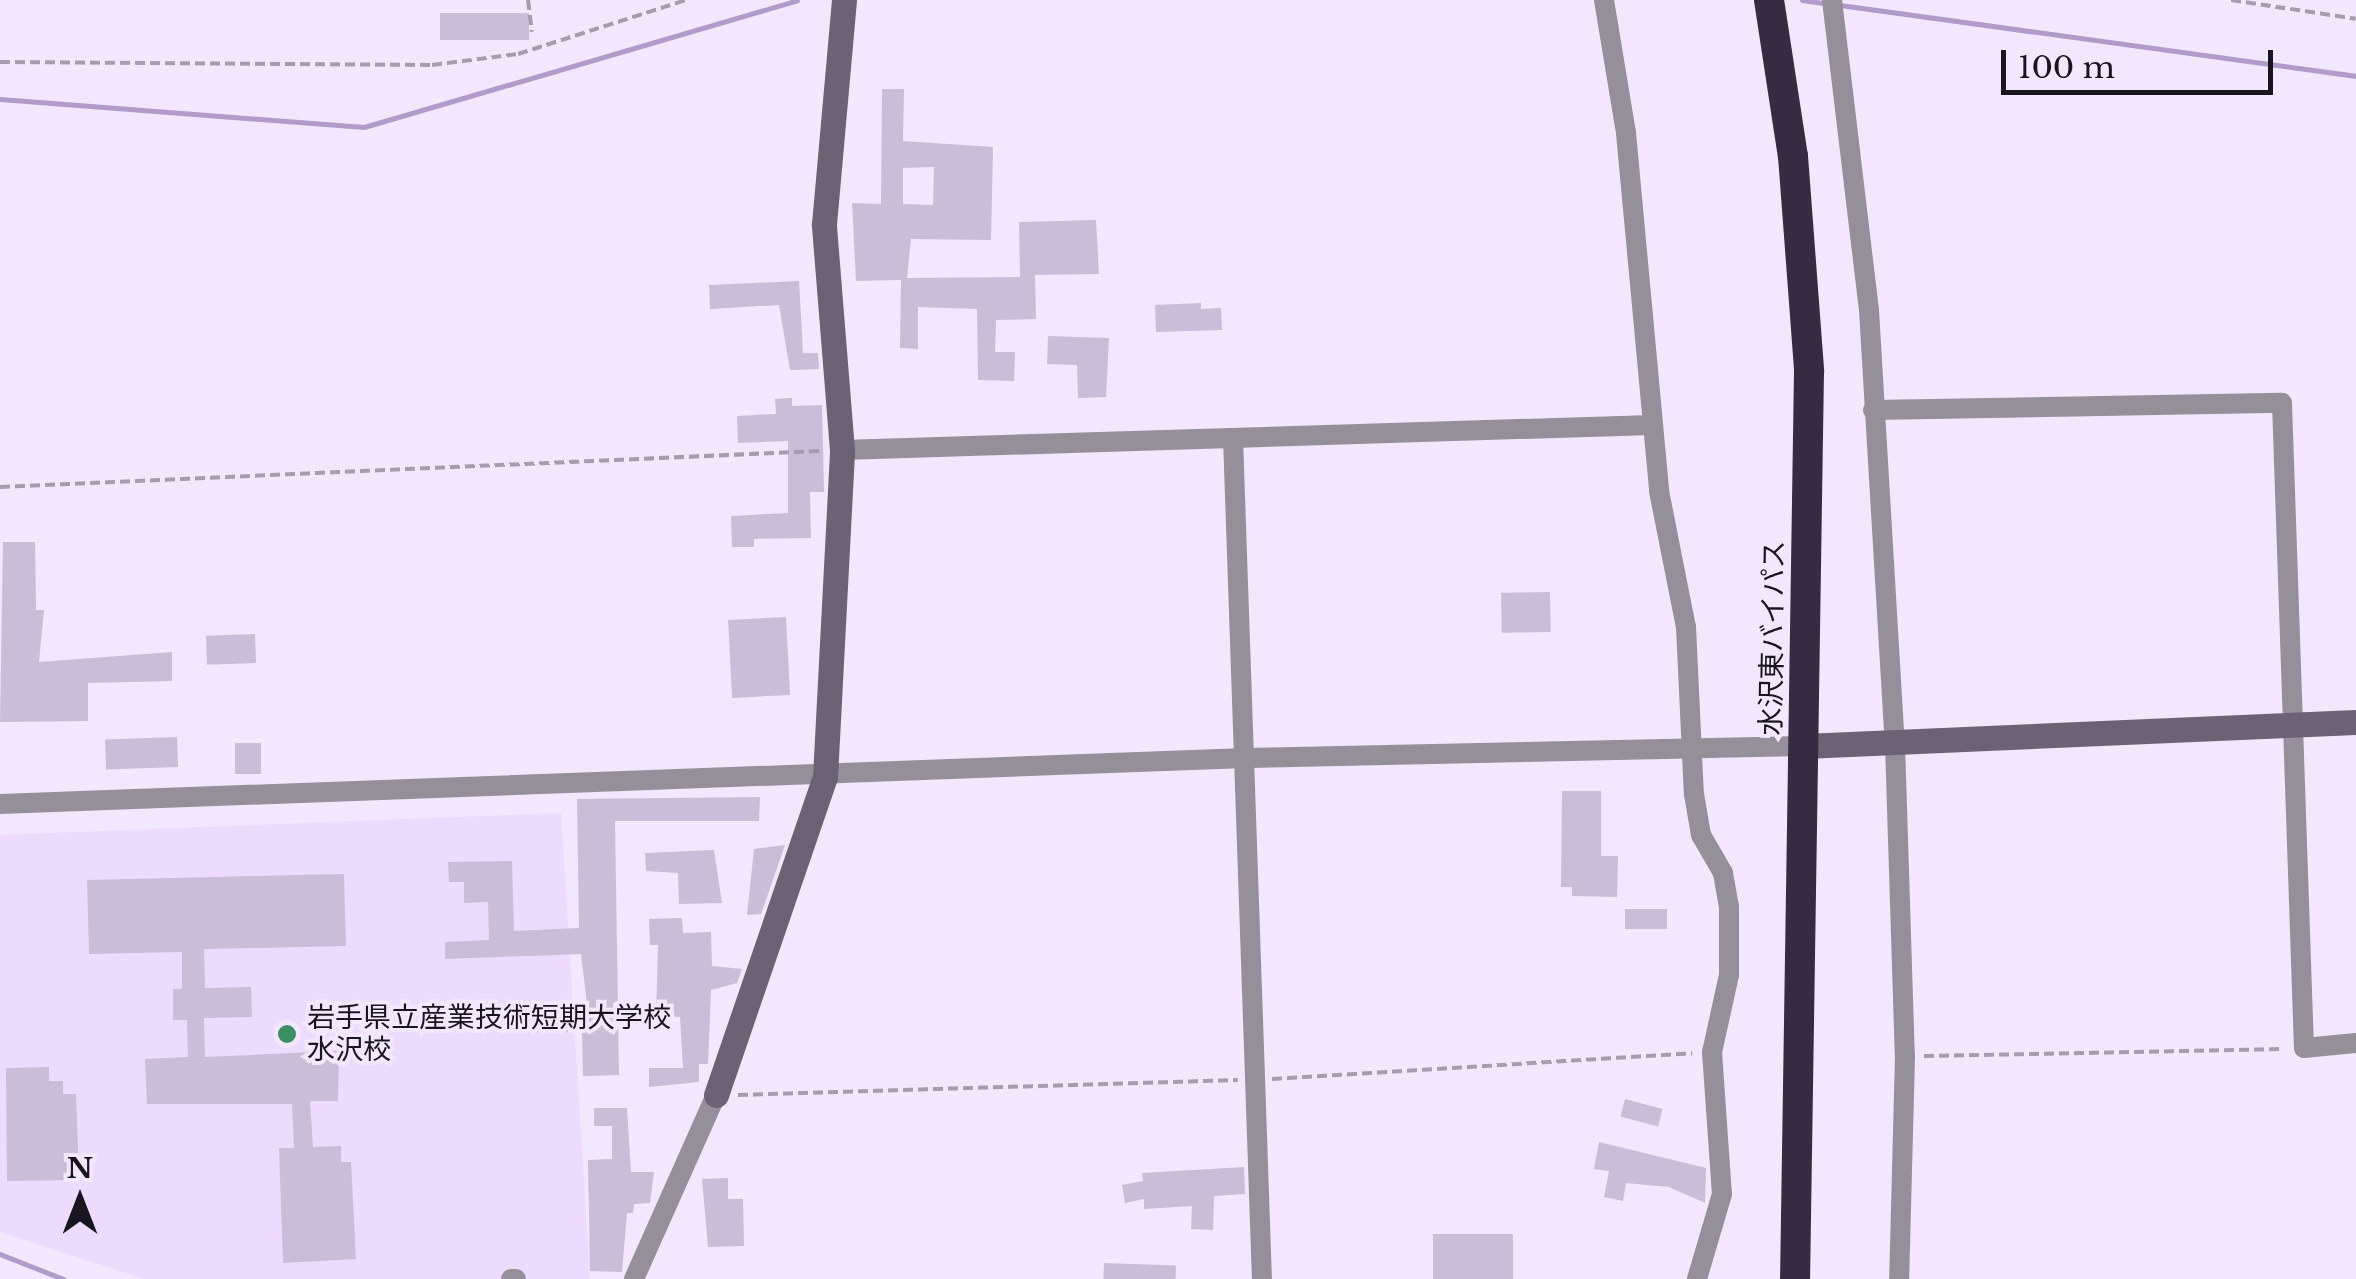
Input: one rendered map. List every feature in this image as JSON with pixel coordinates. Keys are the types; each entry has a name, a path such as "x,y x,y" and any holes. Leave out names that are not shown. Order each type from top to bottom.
{"highway":[{"name":"水沢東バイパス","path":"1770,0 1793,156 1809,372 1795,1279"}],"street":[{"path":"634,1279 716,1096 826,776 842,450 824,224 844,0"},
{"path":"1604,0 1626,134 1653,424 1686,626 1701,834 1723,872 1729,906 1729,975 1712,1052 1722,1194 1697,1279"},
{"path":"1832,0 1869,310 1895,744 1905,1056 1900,1279"},
{"path":"1873,410 2282,403 2304,1048 2356,1043"},
{"path":"842,450 1653,424"},
{"path":"1233,438 1262,1279"},
{"path":"0,804 1246,758 1895,744 2290,722 2356,722"}],"path":[{"path":"528,0 532,32"},
{"path":"0,62 432,65 518,54 686,0"},
{"path":"2231,0 2356,19"},
{"path":"0,487 842,450"},
{"path":"1905,1056 2304,1048"},
{"path":"716,1096 1256,1080 1712,1052"}],"shaded area":[{"name":"岩手県立産業技術短期大学校 水沢校","path":"561,813 590,1279 145,1279 0,1232 0,835"}],"building":[{"path":"440,13 529,13 529,40 440,40"},
{"path":"882,89 904,89 903,141 993,147 991,240 911,239 907,278 1020,277 1019,222 1096,220 1099,274 1035,275 1036,319 996,320 995,352 1015,352 1014,381 978,380 977,309 918,307 918,349 900,348 901,280 856,281 852,203 881,204","holes":["934,167 933,205 903,204 903,168"]},
{"path":"799,281 803,353 818,353 819,369 790,370 779,305 710,309 709,285"},
{"path":"1201,303 1201,309 1221,308 1222,330 1156,332 1155,305"},
{"path":"1048,336 1109,338 1106,397 1078,398 1077,365 1047,364"},
{"path":"792,398 792,406 822,405 824,492 810,492 811,538 754,539 754,547 732,547 731,516 788,513 788,441 738,443 737,416 776,414 775,399"},
{"path":"3,542 35,542 36,610 44,610 39,662 172,652 172,681 88,683 88,721 0,722"},
{"path":"1550,592 1551,632 1502,633 1501,593"},
{"path":"786,617 790,695 732,698 728,620"},
{"path":"255,634 256,663 207,665 206,636"},
{"path":"177,737 178,767 106,769 105,740"},
{"path":"235,743 261,743 261,774 235,774"},
{"path":"1562,791 1601,791 1601,856 1618,856 1617,897 1572,896 1572,887 1561,887"},
{"path":"760,797 759,821 615,821 619,1075 583,1076 582,1031 537,1033 536,1014 588,1012 581,954 445,959 445,942 489,940 488,902 464,903 464,882 449,882 448,862 512,861 514,931 579,928 577,799"},
{"path":"785,845 761,914 747,915 754,849"},
{"path":"714,850 722,903 679,904 678,873 646,871 645,853"},
{"path":"344,874 346,946 204,949 205,988 251,987 252,1017 204,1018 205,1057 339,1051 338,1101 310,1101 313,1147 341,1146 341,1162 351,1162 356,1259 283,1263 279,1148 294,1148 292,1104 147,1104 145,1059 188,1057 187,1020 173,1020 173,989 182,989 182,952 89,954 87,880"},
{"path":"1625,909 1667,909 1667,929 1625,929"},
{"path":"682,918 683,933 711,932 712,966 742,969 737,983 711,990 708,1064 699,1064 699,1082 649,1087 649,1068 683,1068 680,1017 656,1017 658,945 650,945 649,919"},
{"path":"49,1067 49,1081 63,1081 63,1094 76,1094 79,1180 7,1181 6,1068"},
{"path":"1625,1099 1663,1109 1658,1126 1620,1116"},
{"path":"594,1108 627,1108 631,1172 654,1172 650,1203 634,1204 633,1213 627,1213 622,1272 590,1271 588,1160 612,1159 612,1126 594,1126"},
{"path":"1599,1142 1706,1168 1705,1203 1669,1187 1626,1183 1623,1201 1604,1197 1609,1171 1594,1169"},
{"path":"1244,1167 1245,1194 1214,1196 1213,1230 1191,1229 1192,1206 1144,1209 1144,1199 1125,1203 1122,1185 1143,1181 1142,1173"},
{"path":"728,1178 728,1199 743,1199 744,1246 708,1247 702,1179"},
{"path":"1433,1234 1513,1234 1513,1279 1433,1279"},
{"path":"1104,1263 1176,1266 1175,1279 1103,1279"}],"waterway":[{"path":"0,99 364,127 797,0"},
{"path":"1802,0 1829,4"},
{"path":"1840,5 2356,76"},
{"path":"0,1254 63,1279"}],"place":[{"name":"岩手県立産業技術短期大学校 水沢校","path":"287,1034"}]}
